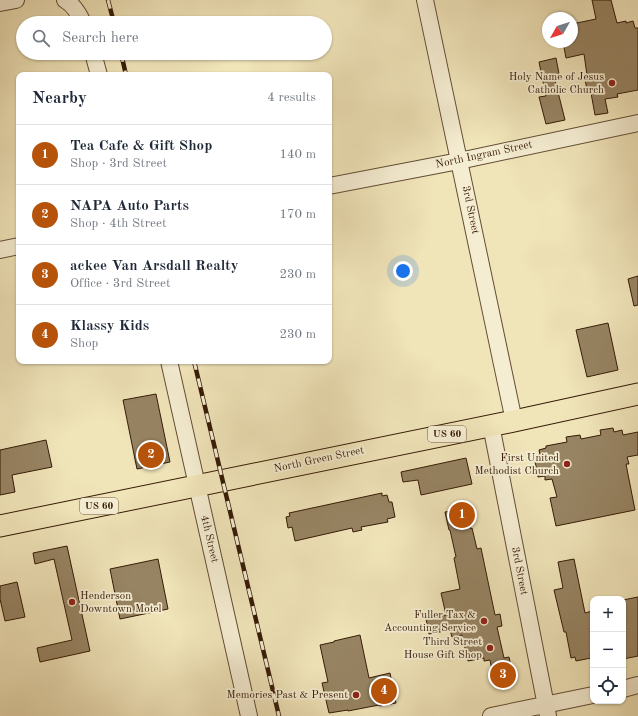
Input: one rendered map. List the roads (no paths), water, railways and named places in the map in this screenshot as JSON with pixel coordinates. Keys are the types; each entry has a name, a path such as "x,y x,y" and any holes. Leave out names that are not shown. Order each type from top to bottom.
{"main road":[{"name":"North Green Street","path":"0,526 514,421 638,394"}],"street":[{"path":"0,3 16,0"},
{"name":"3rd Street","path":"425,0 514,421"},
{"path":"67,1 80,16"},
{"path":"95,60 98,72"},
{"name":"North Ingram Street","path":"332,185 459,161 638,123"},
{"path":"0,250 16,247"},
{"name":"4th Street","path":"170,364 249,716"},
{"name":"3rd Street","path":"491,425 547,711"},
{"path":"626,687 638,685"},
{"path":"491,716 547,711 590,696"}],"railway":[{"path":"108,0 112,16"},
{"path":"123,60 125,72"},
{"path":"195,364 279,716"}],"place":[{"name":"Holy Name of Jesus Catholic Church","path":"612,83"},
{"name":"NAPA Auto Parts","path":"151,455"},
{"name":"First United Methodist Church","path":"567,464"},
{"name":"Tea Cafe & Gift Shop","path":"462,515"},
{"name":"Henderson Downtown Motel","path":"72,602"},
{"name":"Fuller Tax & Accounting Service","path":"484,621"},
{"name":"Third Street House Gift Shop","path":"490,648"},
{"name":"ackee Van Arsdall Realty","path":"503,675"},
{"name":"Klassy Kids","path":"384,691"},
{"name":"Memories Past & Present","path":"356,695"}]}
